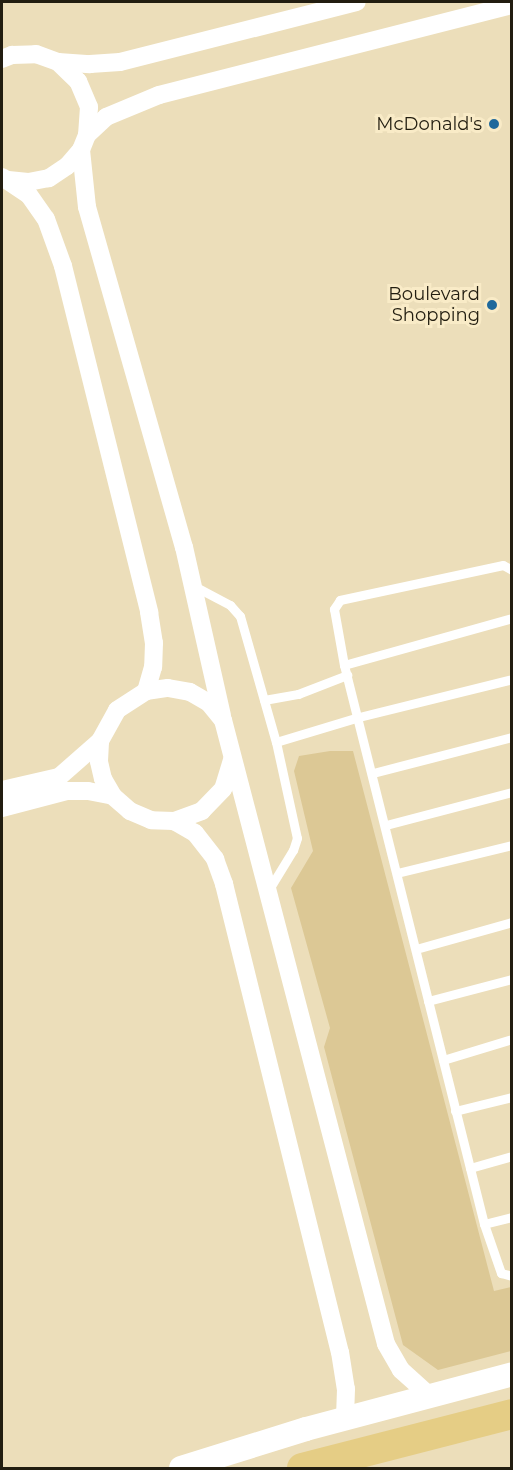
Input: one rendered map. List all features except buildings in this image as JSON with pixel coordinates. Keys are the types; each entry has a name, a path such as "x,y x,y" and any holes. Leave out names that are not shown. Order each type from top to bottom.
{"main road":[{"path":"302,1468 368,1458 512,1414"}],"street":[{"path":"2,59 12,55 36,54 58,62 90,64 120,62 357,2"},
{"path":"4,178 28,182 49,178 67,166 106,117 159,95 512,5"},
{"path":"58,62 78,81 89,107 84,142 87,207 184,548 232,760 386,1344 401,1370 429,1395"},
{"path":"4,178 29,195 46,219 63,266 149,612 154,643 153,667 146,691"},
{"path":"2,790 59,777 100,741 117,710 146,691 168,687 190,692 209,703 224,720"},
{"path":"100,741 99,761 104,779 113,796 130,811 151,820 174,821 202,811 223,789 232,760"},
{"path":"2,808 67,791 88,791 113,796"},
{"path":"174,821 195,833 216,859 224,884 340,1352 346,1389 345,1419"},
{"path":"181,1468 429,1395 512,1374"}],"lane":[{"path":"512,570 503,565 340,600 334,609 344,665 359,717 484,1224 501,1273 512,1276"},
{"path":"192,585 230,605 240,616 276,741 297,838 293,850 268,891"},
{"path":"344,665 512,618"},
{"path":"264,700 298,694 347,675"},
{"path":"276,741 359,717 512,679"},
{"path":"373,773 512,737"},
{"path":"386,825 512,792"},
{"path":"397,873 512,844"},
{"path":"416,949 512,922"},
{"path":"428,1001 512,979"},
{"path":"443,1060 512,1039"},
{"path":"455,1111 512,1097"},
{"path":"470,1168 512,1156"},
{"path":"484,1224 512,1217"}],"shaded area":[{"path":"330,751 353,751 494,1291 511,1287 511,1351 438,1370 403,1345 324,1047 330,1028 291,888 313,851 294,771 299,756"}],"place":[{"name":"McDonald's","path":"494,124"},
{"name":"Boulevard Shopping","path":"492,305"}]}
